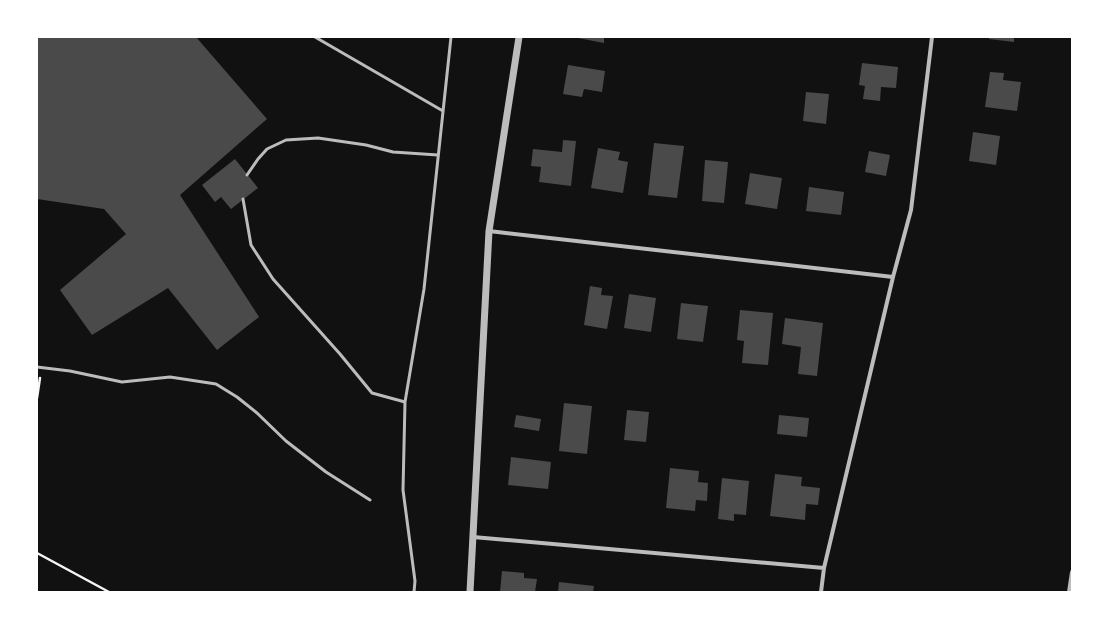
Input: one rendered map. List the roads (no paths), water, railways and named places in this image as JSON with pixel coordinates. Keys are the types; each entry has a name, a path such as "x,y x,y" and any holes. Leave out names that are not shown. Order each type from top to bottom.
{"street":[{"path":"470,592 489,231 519,37"},
{"path":"821,592 824,568 893,277 912,210 932,37"},
{"path":"489,231 893,277"},
{"path":"474,537 824,568"},
{"path":"1069,592 1072,572"}],"lane":[{"path":"315,37 443,111"},
{"path":"414,592 416,581 403,490 405,402 424,289 451,37"},
{"path":"247,175 267,149 286,140 318,138 366,145 393,152 438,155"},
{"path":"243,200 252,246 273,279 340,354 372,393 405,402"},
{"path":"39,367 70,371 122,382 170,377 216,384 237,397 257,413 286,441 326,472 370,500"}]}
